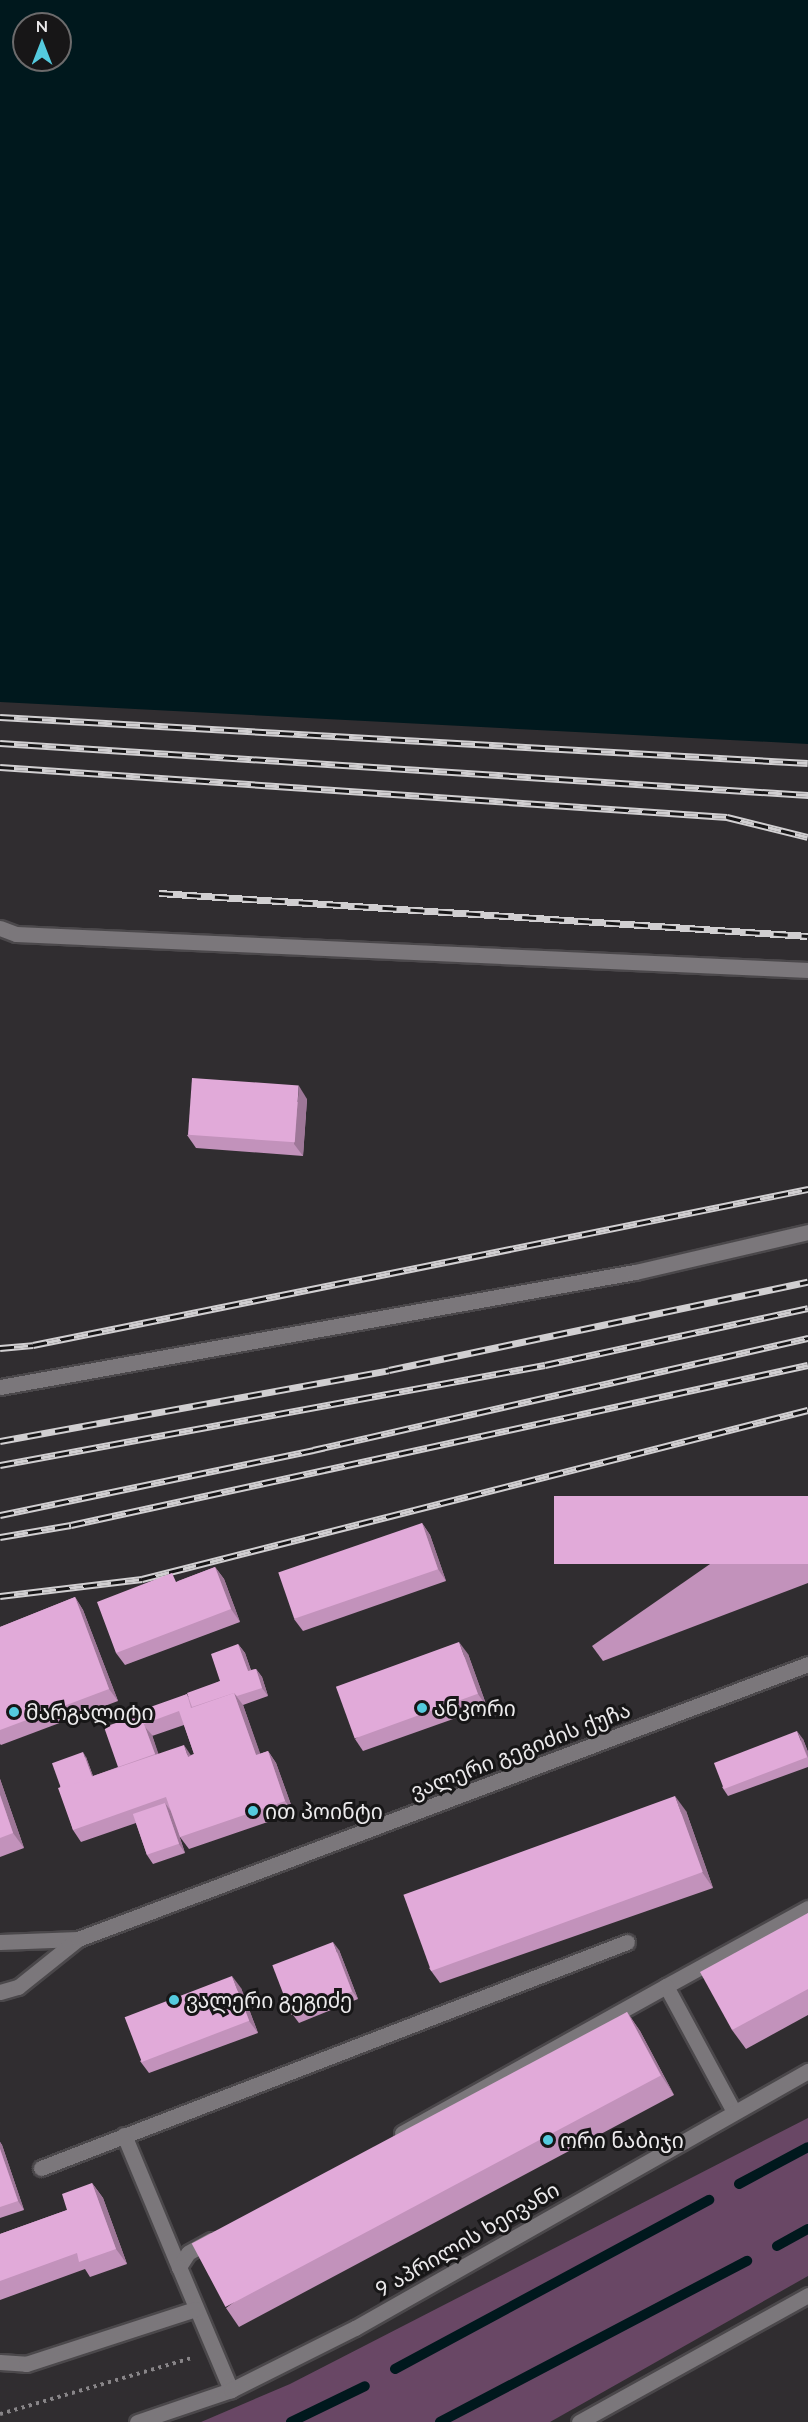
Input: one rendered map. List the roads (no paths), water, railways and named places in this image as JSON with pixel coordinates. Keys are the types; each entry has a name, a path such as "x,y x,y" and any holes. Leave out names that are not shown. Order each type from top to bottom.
{"street":[{"path":"0,928 28,934 808,970"},
{"path":"0,1387 634,1272 808,1232"},
{"name":"ვალერი გეგიძის ქუჩა","path":"0,1992 18,1987 78,1939 808,1664"},
{"path":"387,2141 808,1908"},
{"name":"ვალერი გეგიძის ქუჩა","path":"0,1942 78,1939"},
{"path":"41,2168 627,1941"},
{"path":"666,1986 733,2110"},
{"name":"9 აპრილის ხეივანი","path":"137,2422 231,2391 355,2328 733,2110 808,2071"},
{"path":"124,2136 231,2391"},
{"path":"179,2267 188,2253 227,2231"},
{"path":"579,2422 808,2295"},
{"path":"0,2362 26,2364 195,2309"}],"water":[{"path":"0,0 808,0 808,744 0,702"}],"waterway":[{"path":"739,2184 808,2147"},
{"path":"395,2369 709,2200"},
{"path":"777,2246 808,2229"},
{"path":"440,2422 747,2261"},
{"path":"291,2422 365,2386"}],"railway":[{"path":"0,717 808,763"},
{"path":"0,743 808,795"},
{"path":"0,767 727,817 808,837"},
{"path":"159,893 808,936"},
{"path":"0,1348 33,1345 808,1189"},
{"path":"0,1441 389,1370 808,1282"},
{"path":"0,1465 545,1365 808,1308"},
{"path":"0,1515 313,1450 808,1338"},
{"path":"0,1537 71,1525 808,1365"},
{"path":"0,1596 142,1579 808,1410"}],"place":[{"name":"ანკორი","path":"422,1708"},
{"name":"მარგალიტი","path":"14,1712"},
{"name":"ით პოინტი","path":"253,1811"},
{"name":"ვალერი გეგიძე","path":"174,2000"},
{"name":"ორი ნაბიჯი","path":"548,2140"}]}
